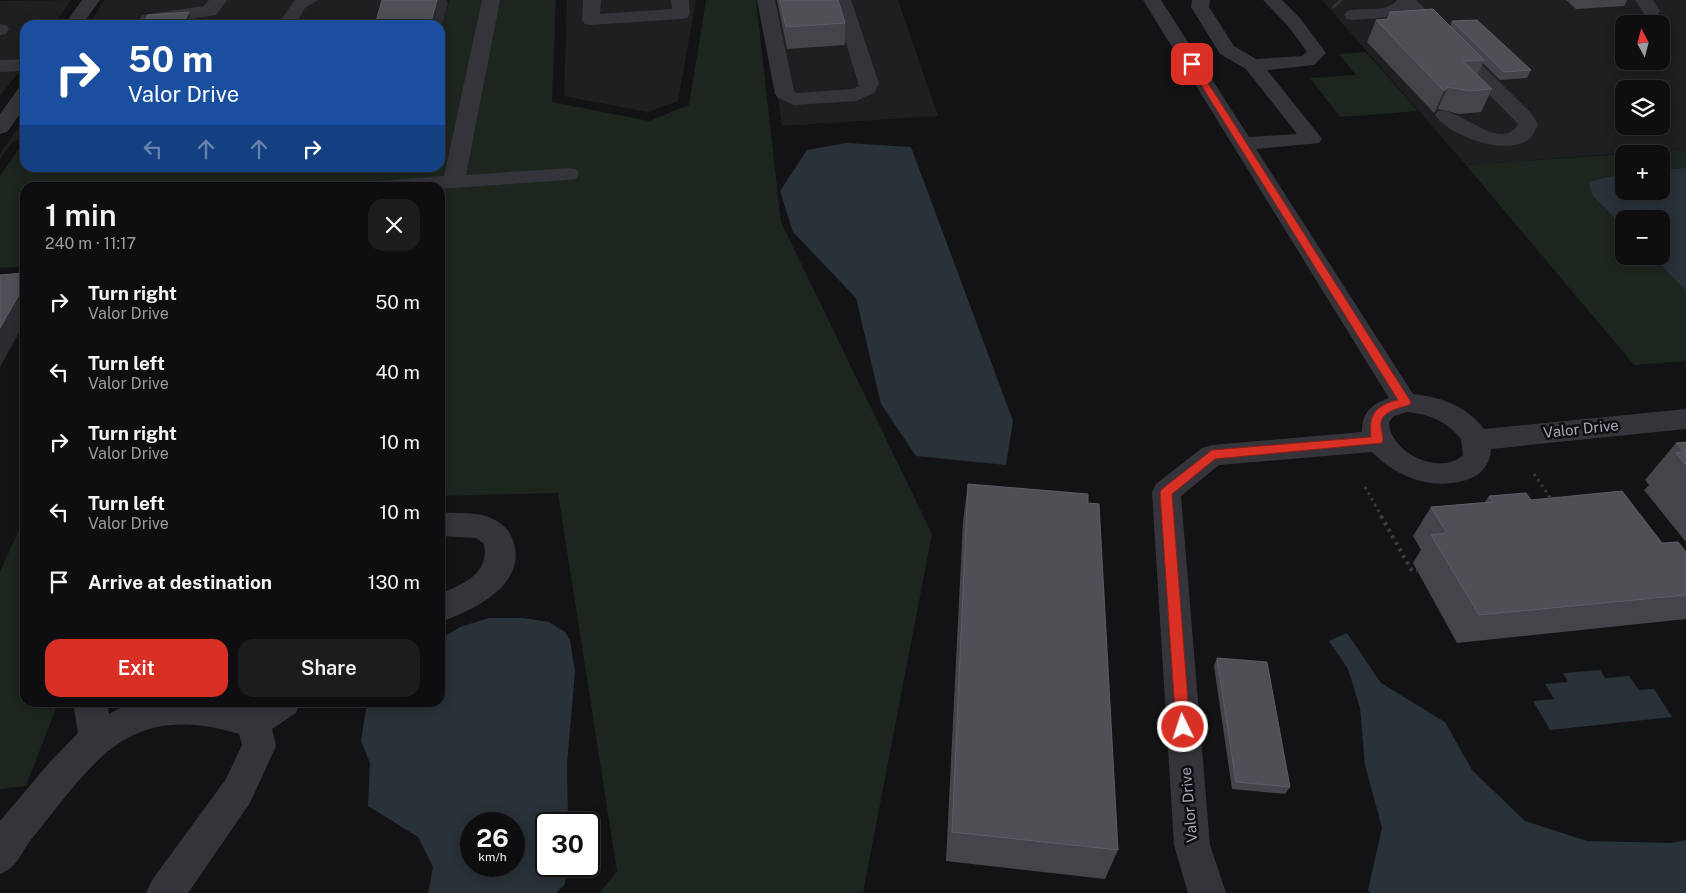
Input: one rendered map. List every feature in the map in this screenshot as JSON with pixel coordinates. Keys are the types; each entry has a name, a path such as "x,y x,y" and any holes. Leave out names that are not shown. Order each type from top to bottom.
{"street":[{"path":"76,20 90,0"},
{"path":"289,20 298,5 308,0"},
{"path":"454,182 491,0"},
{"path":"592,0 591,20 681,14 680,0"},
{"path":"766,0 786,94 794,99 856,95 867,89 869,84 842,0"},
{"path":"1152,0 1405,402"},
{"path":"1253,65 1307,61 1317,53 1294,22 1272,0"},
{"path":"1290,0 1294,22"},
{"path":"1366,29 1347,9 1392,12 1407,1 1524,117 1528,124 1526,131 1520,136 1496,139 1460,128 1445,115"},
{"path":"1201,4 1227,50 1253,65 1312,139 1242,144"},
{"path":"147,20 212,12"},
{"path":"0,66 20,65"},
{"path":"0,128 20,100"},
{"path":"445,183 568,174"},
{"path":"1405,402 1431,406 1456,417 1469,428 1476,440 1479,451 1476,461 1468,469 1456,474 1440,475 1406,466 1392,457 1378,440 1375,422 1380,412 1391,405 1405,402"},
{"name":"Valor Drive","path":"1476,440 1686,419"},
{"name":"Valor Drive","path":"1207,893 1192,845 1166,492 1212,455 1378,440"},
{"path":"445,524 482,527 498,538 501,556 497,572 479,588 445,606"},
{"path":"91,707 96,738"},
{"path":"253,723 277,707"},
{"path":"0,856 13,833 61,775 96,738 138,715 178,708 219,713 253,723"},
{"path":"165,893 238,791 259,746 253,723"}],"path":[{"path":"1534,474 1556,506"},
{"path":"1365,487 1412,571 1417,571"}],"shaded area":[{"path":"71,0 57,20 20,20 20,70 0,96 0,1"},
{"path":"105,0 439,0 433,20 91,20"},
{"path":"449,0 556,0 552,102 649,121 689,105 706,0 756,0 781,222 932,534 863,893 600,893 617,871 558,493 445,496 445,182 20,182 20,266 0,268 0,176 20,147 20,172 445,172 444,20"},
{"path":"567,0 696,0 678,101 648,112 564,96"},
{"path":"766,0 898,0 938,116 782,126"},
{"path":"1322,0 1686,0 1686,149 1670,150 1670,145 1615,145 1615,154 1466,165"},
{"path":"1366,52 1418,111 1340,117 1310,78 1356,75 1339,54"},
{"path":"20,124 20,139 11,144 0,159 0,154"},
{"path":"846,143 911,147 1013,421 1006,465 916,456 881,404 856,298 793,232 780,191 807,150"},
{"path":"1686,149 1686,168 1670,169 1670,150"},
{"path":"1615,155 1615,175 1588,182 1593,196 1615,218 1615,265 1661,265 1686,291 1686,361 1634,365 1466,165"},
{"path":"1686,168 1686,291 1661,265 1670,265 1670,210 1615,210 1615,218 1593,196 1588,182 1615,175 1615,200 1670,200 1670,169"},
{"path":"20,527 20,707 56,707 26,786 0,789 0,572"},
{"path":"489,618 523,618 549,622 565,632 570,640 575,672 567,764 568,812 535,812 535,877 566,877 565,884 556,893 428,893 433,867 418,837 368,806 370,763 361,741 366,709 368,707 445,707 445,636 460,627"},
{"path":"1347,633 1381,683 1445,722 1472,770 1525,821 1587,841 1671,843 1686,840 1686,893 1370,893 1368,890 1382,828 1365,765 1360,708 1348,669 1329,641"},
{"path":"1600,670 1605,678 1629,676 1639,690 1654,689 1672,717 1550,730 1533,701 1554,699 1545,684 1568,682 1563,673"}],"building":[{"path":"382,0 437,0 431,20 376,20"},
{"path":"780,0 838,0 845,23 786,27"},
{"path":"1433,9 1484,60 1463,61 1492,89 1469,91 1448,87 1444,91 1376,20 1388,19 1390,12"},
{"path":"189,12 185,20 145,20 148,15"},
{"path":"1477,20 1531,70 1504,72 1452,21"},
{"path":"20,273 20,293 0,328 0,275"},
{"path":"1686,442 1686,465 1676,453 1684,452 1676,443"},
{"path":"968,484 1088,494 1088,503 1099,504 1118,850 952,832"},
{"path":"1622,491 1662,543 1678,542 1686,552 1686,595 1479,615 1431,535 1447,533 1431,507 1493,502 1489,496 1526,493 1531,500"},
{"path":"1217,658 1267,662 1290,787 1236,782"}],"route":[{"path":"1183,727 1166,492 1212,455 1378,440 1375,422 1380,412 1391,405 1405,402 1192,64"}]}
